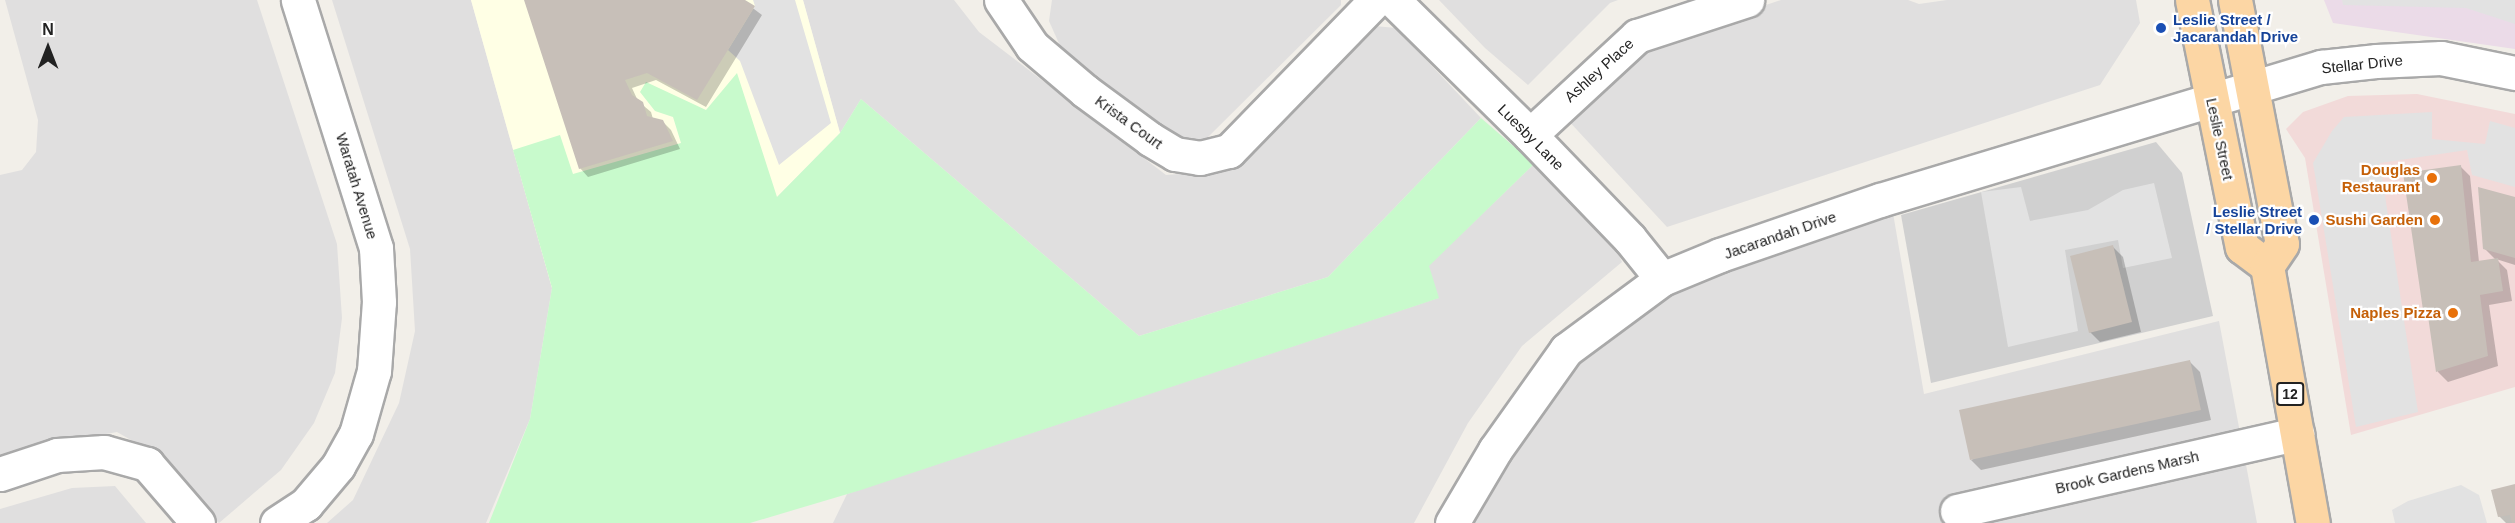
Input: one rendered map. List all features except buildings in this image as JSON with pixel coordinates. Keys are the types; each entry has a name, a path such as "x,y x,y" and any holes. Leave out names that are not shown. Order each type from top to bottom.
{"main road":[{"name":"Leslie Street","path":"2193,0 2242,247 2267,266"},
{"path":"2235,0 2282,244 2267,266"},
{"name":"12","path":"2267,266 2313,523"}],"street":[{"name":"Waratah Avenue","path":"277,523 306,504 339,466 356,434 374,371 378,302 376,248 298,0"},
{"name":"Krista Court","path":"1001,0 1032,46 1086,91 1150,139 1175,154 1200,158 1229,152 1376,0"},
{"name":"Luesby Lane","path":"1393,0 1530,135 1630,239 1662,279"},
{"name":"Ashley Place","path":"1530,135 1637,36 1747,0"},
{"name":"Stellar Drive","path":"2212,101 2321,67 2376,61 2441,58 2515,73"},
{"name":"Jacarandah Drive","path":"1452,523 1495,450 1566,350 1662,279 1720,255 1880,200 2034,156 2136,122 2212,101"},
{"name":"Brook Gardens Marsh","path":"1957,511 2297,434"},
{"path":"0,474 57,455 104,452 147,464 198,523"}],"shaded area":[{"path":"5,0 257,0 337,244 342,318 335,373 314,423 281,470 219,523 202,508 164,459 117,432 0,456 0,175 22,170 36,152 38,120"},
{"path":"332,0 471,0 552,288 530,419 486,523 327,523 353,500 399,403 415,331 410,249"},
{"path":"471,0 803,0 840,133 725,250 552,288"},
{"path":"753,0 795,0 831,123 779,165 740,61 728,50 755,6"},
{"path":"803,0 954,0 979,32 1166,175 1219,171 1263,139 1364,25 1396,28 1481,118 1328,277 1139,336 861,99 840,133"},
{"path":"1052,0 1341,0 1341,5 1203,142 1177,142 1148,124 1061,48 1049,21"},
{"path":"1439,0 1618,0 1610,3 1528,85 1485,48"},
{"path":"1781,0 1908,0 1919,4 1947,0 2136,0 2140,23 2100,85 1667,227 1565,117 1645,46"},
{"path":"2324,0 2515,0 2515,49 2333,23"},
{"path":"2342,0 2515,0 2515,24 2466,8 2343,5"},
{"path":"2417,94 2515,114 2515,387 2351,435 2305,158 2286,129 2303,112 2348,96"},
{"path":"2432,112 2432,139 2485,144 2490,121 2515,128 2515,187 2472,175 2467,150 2380,163 2418,412 2356,427 2313,163 2332,131 2344,117"},
{"path":"2156,142 2182,173 2213,316 1931,383 1901,215"},
{"path":"1534,164 1614,244 1622,262 1522,346 1468,423 1414,523 833,523 847,494 1438,298 1428,266"},
{"path":"2154,183 2172,258 2123,268 2118,240 2065,250 2078,331 2008,347 1981,192 2021,187 2030,221 2088,210 2123,190"},
{"path":"1893,213 1924,394 2219,321 2257,523 1468,523 1489,479 1584,351 1656,300 1757,255"},
{"path":"2461,485 2479,495 2487,523 2395,523 2392,510 2408,501"},
{"path":"115,486 146,523 0,523 0,509 72,488"}],"green space":[{"path":"737,73 777,197 840,133 861,99 1139,336 1328,277 1481,118 1534,164 1429,266 1439,298 861,490 750,523 489,523 530,419 552,288 513,150 560,135 573,174 681,143 673,117 655,111 640,92 646,82 706,110"}],"place":[{"name":"Leslie Street / Jacarandah Drive","path":"2161,28"},
{"name":"Douglas Restaurant","path":"2432,178"},
{"name":"Leslie Street / Stellar Drive","path":"2314,220"},
{"name":"Sushi Garden","path":"2435,220"},
{"name":"Naples Pizza","path":"2453,313"}]}
